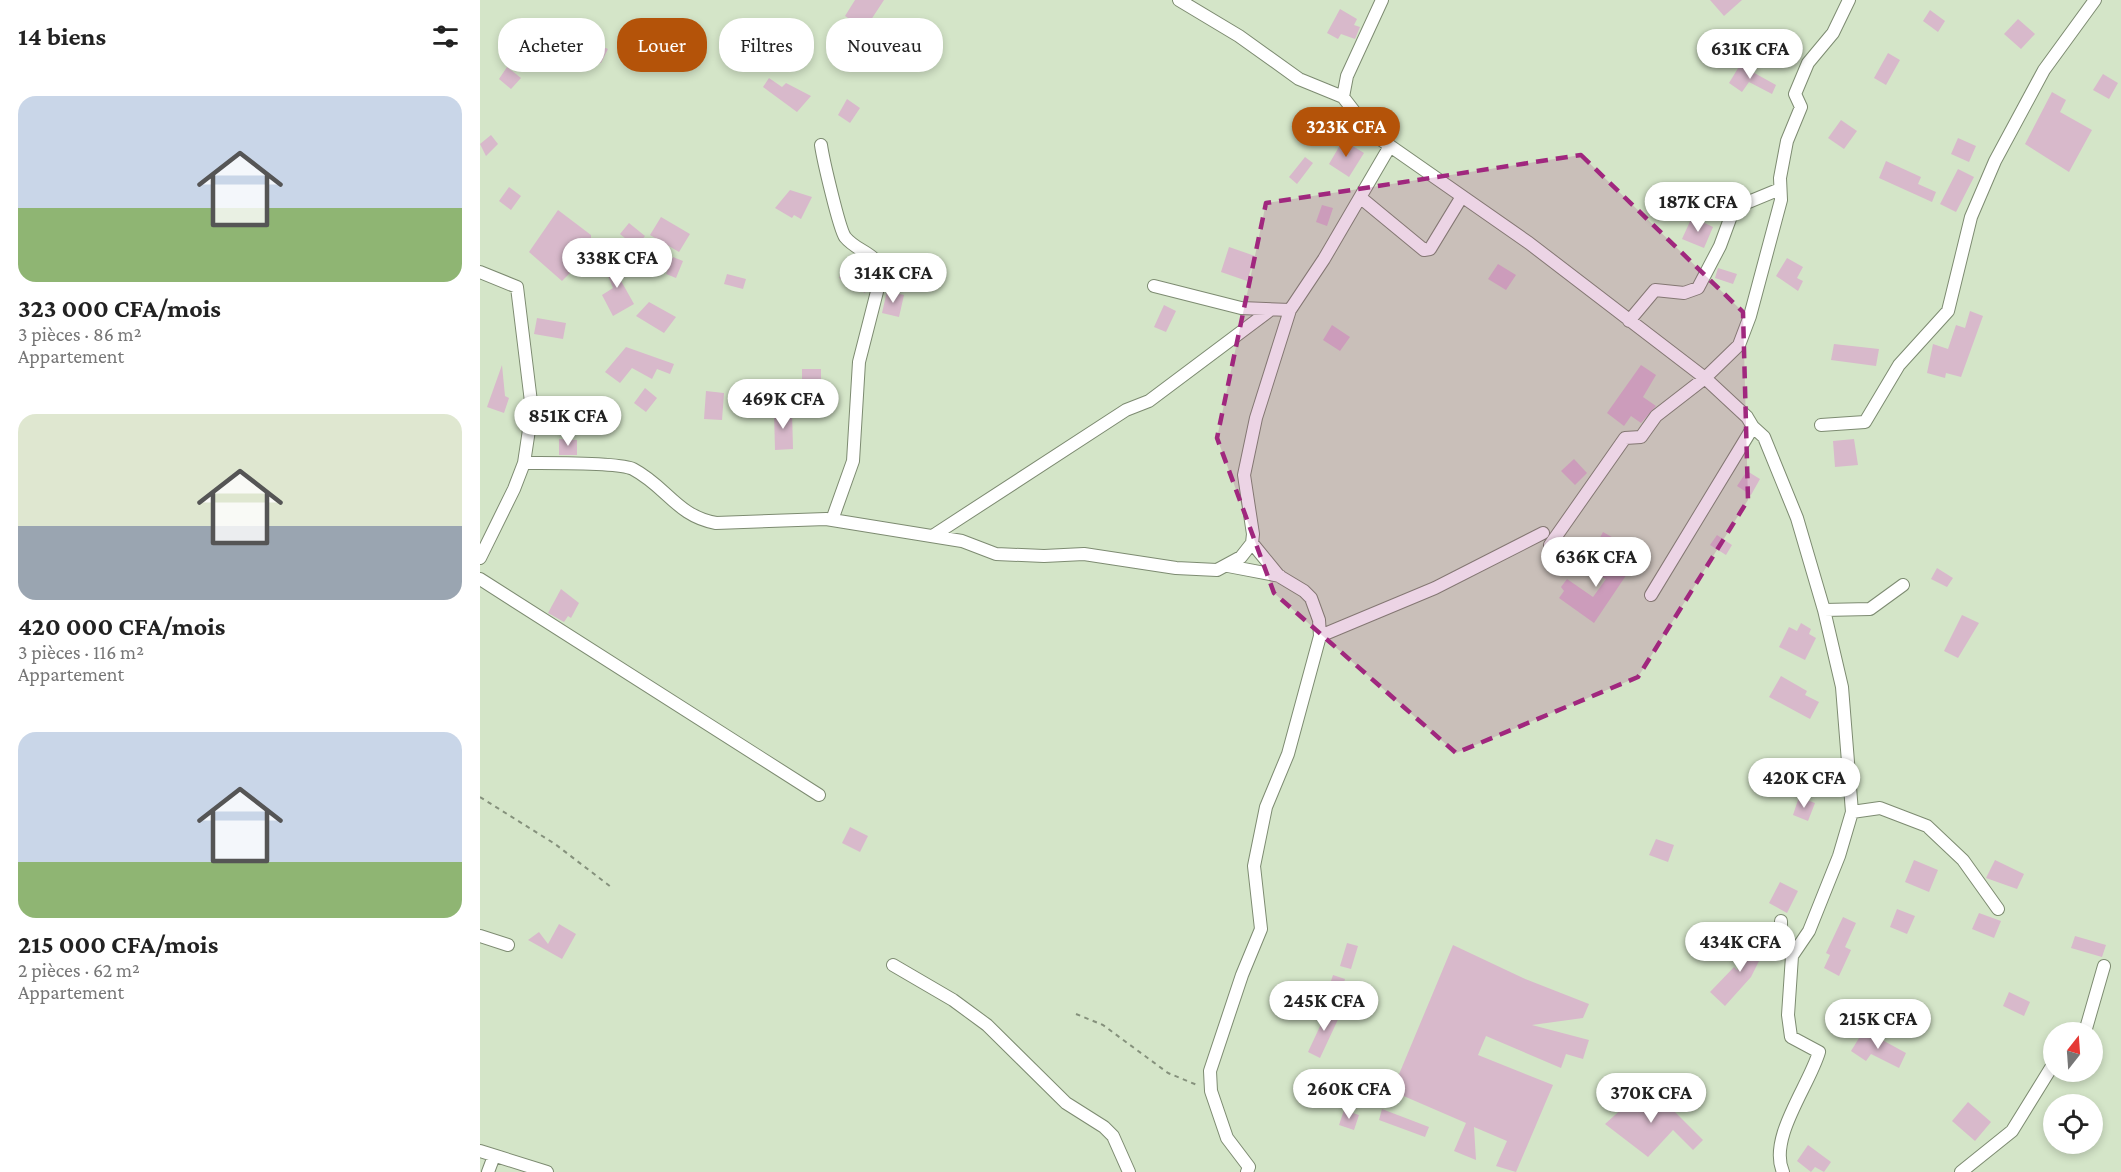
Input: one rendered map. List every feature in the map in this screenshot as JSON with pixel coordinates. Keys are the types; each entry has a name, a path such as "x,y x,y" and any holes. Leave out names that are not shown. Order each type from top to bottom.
{"street":[{"path":"1179,0 1239,36 1299,79 1343,97 1370,132 1461,198 1529,243 1705,378 1747,417 1753,427 1764,437 1797,518 1824,610 1842,687 1852,812 1839,856 1809,931 1792,956 1788,1015 1791,1037 1819,1052 1814,1070 1783,1136 1779,1153 1783,1172"},
{"path":"1343,97 1347,76 1382,0"},
{"path":"1550,545 1625,438 1641,437 1656,416 1705,378 1739,345 1750,316 1781,200 1780,178 1787,141 1801,107 1796,94 1808,63 1833,33 1849,0"},
{"path":"1821,425 1865,422 1899,365 1948,311 1971,217 1995,161 2044,70 2094,0"},
{"path":"821,145 824,168 845,237 879,261 882,272 859,362 853,461 832,520"},
{"path":"524,463 631,468 673,500 685,513 716,523 795,519 832,520 934,535 962,541 996,554 1044,556 1084,554 1176,568 1217,570 1228,566 1241,557 1252,543 1253,534 1244,475 1256,418 1290,310 1361,198 1390,146"},
{"path":"1629,321 1655,290 1684,293 1698,288 1720,246 1734,208 1780,189"},
{"path":"1361,198 1424,250 1430,249 1461,198"},
{"path":"480,272 517,287 532,410 524,463 514,489 480,558"},
{"path":"1154,286 1241,308 1269,311 1290,310"},
{"path":"934,535 1126,410 1149,401 1269,311"},
{"path":"1651,595 1753,427"},
{"path":"1320,636 1435,588 1543,534"},
{"path":"1247,1172 1249,1167 1227,1138 1211,1091 1210,1071 1220,1035 1262,929 1254,866 1266,807 1288,754 1320,636 1319,620 1311,598 1281,577 1252,543"},
{"path":"1228,566 1281,577"},
{"path":"480,579 819,795"},
{"path":"1824,610 1870,609 1903,585"},
{"path":"1852,812 1880,808 1927,825 1963,860 1998,909"},
{"path":"1781,921 1781,946 1792,956"},
{"path":"480,936 508,945"},
{"path":"893,965 953,1000 987,1025 1066,1103 1104,1127 1113,1136 1129,1172"},
{"path":"2088,1022 2104,966"},
{"path":"1960,1172 2012,1131 2043,1081"},
{"path":"480,1151 547,1172"},
{"path":"488,1172 494,1156"}],"path":[{"path":"480,797 555,844 611,886"},
{"path":"1076,1014 1103,1025 1168,1073 1211,1091"}],"highlighted area":[{"path":"1581,155 1743,312 1748,500 1638,677 1456,753 1274,593 1217,438 1266,203"}],"building":[{"path":"855,0 884,0 872,18 845,16"},
{"path":"1710,0 1742,0 1724,16"},
{"path":"1340,9 1357,19 1354,25 1360,27 1355,39 1341,34 1338,39 1327,33"},
{"path":"1930,10 1945,21 1938,32 1923,21"},
{"path":"2018,19 2035,34 2021,49 2004,34"},
{"path":"1888,53 1900,60 1886,85 1874,78"},
{"path":"1740,65 1776,85 1772,94 1749,82 1742,92 1729,83"},
{"path":"504,72 513,72 521,78 511,89 499,79"},
{"path":"2103,74 2118,83 2109,99 2093,90"},
{"path":"769,78 782,87 786,83 811,96 797,112 763,87"},
{"path":"2052,92 2066,100 2060,112 2092,130 2069,172 2025,144"},
{"path":"847,99 860,108 850,123 838,115"},
{"path":"1841,120 1857,131 1844,149 1828,138"},
{"path":"491,135 498,144 486,156 480,144"},
{"path":"1958,138 1976,146 1969,162 1951,154"},
{"path":"1343,140 1364,153 1349,177 1329,164"},
{"path":"1305,157 1313,163 1297,184 1289,177"},
{"path":"1886,161 1921,177 1918,184 1936,192 1932,202 1879,178"},
{"path":"1958,169 1974,177 1956,212 1940,204"},
{"path":"509,187 521,196 511,210 499,201"},
{"path":"790,190 812,197 801,219 794,215 792,218 775,208"},
{"path":"1322,205 1333,208 1327,226 1316,222"},
{"path":"558,210 591,235 591,239 578,255 584,259 562,281 529,252"},
{"path":"661,217 690,234 679,252 650,235"},
{"path":"1692,217 1713,227 1704,248 1682,239"},
{"path":"629,223 645,236 636,247 620,234"},
{"path":"1229,247 1255,256 1247,281 1221,272"},
{"path":"673,257 683,261 676,278 666,274"},
{"path":"1787,258 1803,267 1797,278 1803,281 1798,291 1776,276"},
{"path":"848,259 873,271 865,293 839,278"},
{"path":"609,261 612,266 621,262 627,276 620,279 634,304 613,316 602,295 613,288 603,264"},
{"path":"1498,264 1516,275 1506,290 1488,279"},
{"path":"1718,268 1737,274 1733,284 1715,278"},
{"path":"727,274 746,279 743,289 724,284"},
{"path":"887,291 904,295 899,317 882,313"},
{"path":"649,302 676,317 664,333 636,316"},
{"path":"1164,305 1176,311 1166,332 1154,327"},
{"path":"1970,311 1983,316 1961,377 1946,373 1945,378 1927,373 1933,344 1948,349 1956,325 1965,328"},
{"path":"537,318 566,323 563,339 534,334"},
{"path":"1332,325 1350,337 1340,351 1323,340"},
{"path":"1834,344 1879,349 1876,366 1831,360"},
{"path":"626,347 674,364 670,374 657,369 652,379 632,368 620,383 605,372"},
{"path":"502,365 505,396 509,398 504,413 487,407"},
{"path":"1641,365 1656,375 1643,397 1656,406 1641,423 1631,416 1624,426 1607,413"},
{"path":"802,369 821,369 821,394 802,393"},
{"path":"645,388 657,398 646,412 634,403"},
{"path":"706,391 724,393 722,420 704,419"},
{"path":"774,411 792,411 793,449 775,450"},
{"path":"559,439 577,440 577,455 559,455"},
{"path":"1854,439 1858,465 1835,467 1833,441"},
{"path":"1574,459 1587,473 1575,485 1561,471"},
{"path":"1747,471 1760,479 1751,495 1737,486"},
{"path":"1603,532 1617,540 1609,554 1596,545"},
{"path":"1717,535 1732,545 1726,555 1710,545"},
{"path":"1602,551 1631,568 1594,623 1559,598 1564,591 1561,587 1567,579 1593,597 1606,579 1591,571"},
{"path":"1937,568 1953,578 1947,587 1931,579"},
{"path":"561,589 579,603 571,618 568,616 564,622 548,613"},
{"path":"1962,615 1979,623 1958,658 1944,651"},
{"path":"1801,623 1811,629 1809,634 1816,638 1805,660 1779,647 1789,627 1797,631"},
{"path":"1781,676 1807,691 1805,695 1819,702 1810,719 1769,697"},
{"path":"1799,797 1815,803 1808,821 1793,815"},
{"path":"850,827 868,836 860,852 842,843"},
{"path":"1656,839 1674,845 1668,862 1649,855"},
{"path":"1914,860 1938,870 1929,892 1905,882"},
{"path":"1995,860 2024,874 2017,889 1986,878"},
{"path":"1780,882 1798,891 1787,913 1769,903"},
{"path":"1897,909 1915,916 1907,934 1890,927"},
{"path":"1979,913 2001,921 1994,938 1972,929"},
{"path":"1843,917 1856,923 1845,947 1851,950 1839,976 1824,968 1830,955 1826,953"},
{"path":"559,924 576,934 562,959 528,940 539,932 548,944"},
{"path":"1752,936 1767,945 1751,977 1725,1006 1710,992 1734,967 1737,970"},
{"path":"2075,936 2106,945 2102,957 2071,948"},
{"path":"1347,943 1358,946 1351,969 1340,966"},
{"path":"1453,945 1523,978 1589,1004 1583,1018 1532,1025 1589,1040 1583,1059 1566,1054 1561,1068 1486,1036 1478,1055 1553,1085 1516,1172 1496,1166 1507,1141 1474,1127 1476,1160 1454,1151 1466,1123 1392,1091"},
{"path":"1333,975 1345,979 1339,999 1326,996"},
{"path":"2009,992 2030,1002 2024,1016 2003,1006"},
{"path":"1329,1007 1341,1013 1320,1058 1308,1052"},
{"path":"1864,1030 1906,1053 1899,1068 1871,1054 1866,1061 1851,1051"},
{"path":"1645,1088 1673,1110 1703,1140 1693,1150 1673,1130 1648,1157 1605,1124"},
{"path":"1968,1102 1991,1122 1975,1141 1952,1121"},
{"path":"1382,1109 1429,1127 1425,1137 1379,1120"},
{"path":"1344,1110 1359,1115 1354,1130 1339,1125"},
{"path":"1808,1145 1831,1162 1824,1172 1815,1167 1811,1172 1797,1161"}]}
